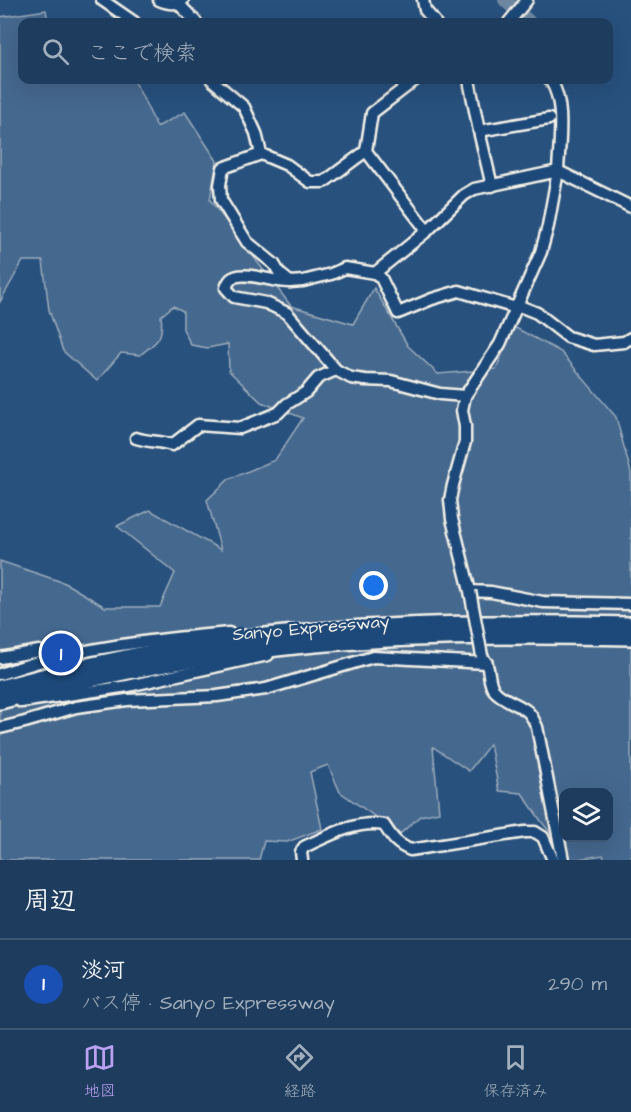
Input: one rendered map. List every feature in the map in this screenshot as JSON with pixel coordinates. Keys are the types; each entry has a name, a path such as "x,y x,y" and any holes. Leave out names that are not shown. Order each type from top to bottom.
{"highway":[{"name":"Sanyo Expressway","path":"0,688 113,660 183,647 331,630 482,624 631,625"},
{"name":"Sanyo Expressway","path":"0,702 117,673 185,660 275,648 369,640 631,637"}],"street":[{"path":"102,0 128,18"},
{"path":"159,0 167,3 181,2 193,18"},
{"path":"423,0 425,10 432,18"},
{"path":"511,18 527,0"},
{"path":"217,84 244,107 256,133 261,154"},
{"path":"290,282 280,274 274,264 247,242 221,200 220,185 223,168 261,154 287,165 310,182 324,183 366,151 372,113 410,84"},
{"path":"470,84 492,186"},
{"path":"553,84 558,97 560,134 558,171 548,226 541,252 500,344 465,396 462,410 465,442 450,500 452,519 492,688 526,711 537,727 563,860"},
{"path":"479,131 549,119"},
{"path":"366,151 427,231"},
{"path":"375,273 427,231 464,195 474,189 558,171 631,207"},
{"path":"465,396 440,394 391,381 351,378 336,370 287,313 266,303 234,297 225,288 231,279 240,276 252,275 265,280 283,282 303,281 331,274 345,267 375,273 381,278 398,313 459,291 537,313 568,337 594,345 624,342 631,338"},
{"path":"136,438 172,445 198,425 240,428 278,413 287,404 306,392 318,378 336,370"},
{"path":"470,591 491,592 543,602 631,604"},
{"path":"0,674 53,658 133,643 273,630 331,630"},
{"path":"0,707 129,686 274,654 369,640"},
{"path":"0,658 39,651"},
{"path":"0,728 76,707 127,700 217,696 266,689 373,657 484,660"},
{"path":"302,860 301,852 304,847 346,829 375,823 384,825 393,839 410,850 535,832 543,837 552,860"}],"shaded area":[{"path":"46,10 47,18 18,18 18,84 136,84 157,127 185,112 217,161 210,200 291,306 353,324 374,288 408,346 438,374 496,369 514,327 561,352 616,417 631,473 631,860 605,860 603,855 572,860 522,793 499,791 490,744 469,771 433,747 439,812 420,816 400,834 340,792 328,765 310,772 322,829 287,842 264,841 259,860 0,860 0,561 65,583 105,607 160,607 175,573 117,526 150,510 221,550 207,500 229,479 275,460 303,418 261,402 229,371 228,344 208,348 191,345 183,329 183,311 173,306 161,316 160,335 155,343 140,355 121,353 97,381 63,351 49,310 43,261 23,261 0,302 0,17"}],"waterway":[{"path":"505,0 525,18"}],"place":[{"name":"淡河","path":"61,653"}]}
